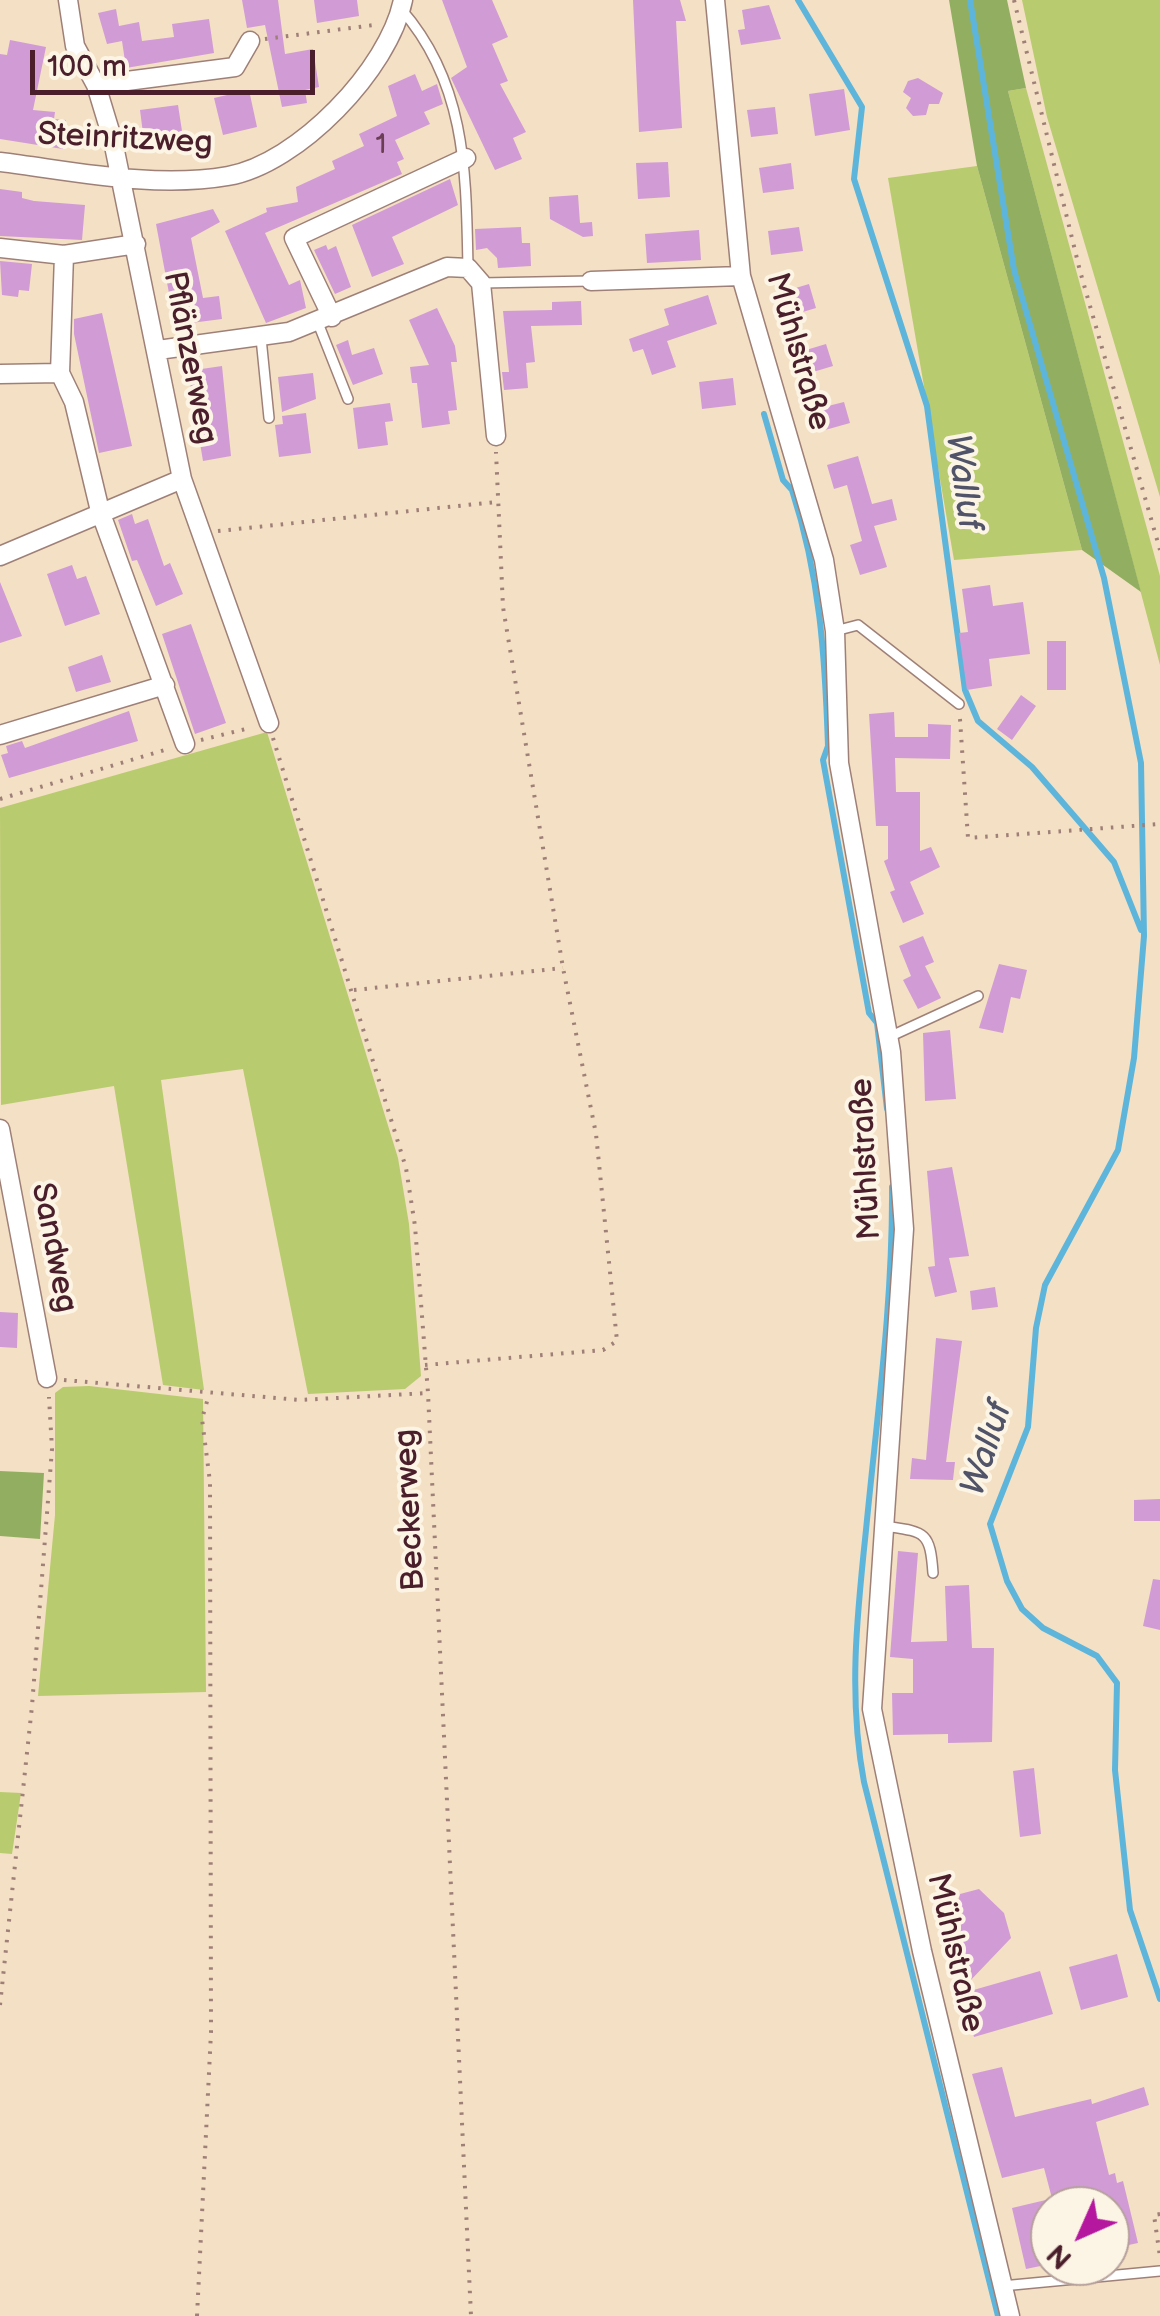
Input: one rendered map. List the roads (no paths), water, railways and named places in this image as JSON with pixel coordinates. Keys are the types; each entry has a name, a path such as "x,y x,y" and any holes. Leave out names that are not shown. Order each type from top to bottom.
{"street":[{"name":"Pflänzerweg","path":"68,0 75,46 96,85 136,244 182,479 268,723"},
{"name":"Mühlstraße","path":"716,0 742,276 814,525 835,631 839,762 889,1037 904,1229 873,1661 875,1735 1010,2316"},
{"name":"Steinritzweg","path":"0,162 168,180 231,176 284,150 346,103 379,59 402,4"},
{"path":"96,85 235,67 250,41"},
{"path":"325,320 294,238 466,158"},
{"path":"0,248 64,255 136,244"},
{"path":"64,255 60,373 74,402 100,511 185,744"},
{"path":"158,350 260,338 325,320 447,267 468,268 481,283 496,436"},
{"path":"592,281 742,276"},
{"path":"0,374 60,373"},
{"path":"0,556 72,529 100,511 182,479"},
{"path":"0,735 165,685"},
{"name":"Sandweg","path":"0,1129 48,1378"}],"lane":[{"path":"402,4 420,30 455,102 466,158 468,268"},
{"path":"481,283 592,281"},
{"path":"325,320 348,400"},
{"path":"260,338 270,418"},
{"path":"835,631 858,625 960,704"},
{"path":"889,1037 978,996"},
{"path":"883,1526 921,1532 927,1537 933,1573"},
{"path":"1002,2286 1160,2271"}],"waterway":[{"name":"Walluf","path":"798,0 862,107 854,179 927,406 965,690 978,721 1032,767 1114,862 1141,930"},
{"name":"Walluf","path":"970,0 1014,270 1104,578 1141,763 1144,936 1134,1058 1118,1150 1045,1285 1036,1328 1028,1427 990,1524 1007,1581 1022,1609 1043,1628 1097,1656 1117,1683 1115,1770 1130,1910 1160,1999"},
{"path":"764,414 783,480 792,490 815,585 827,713 828,746 823,760 869,1013 877,1023 887,1109"},
{"path":"892,1187 887,1316 857,1625 856,1719 864,1782 998,2316"}]}
